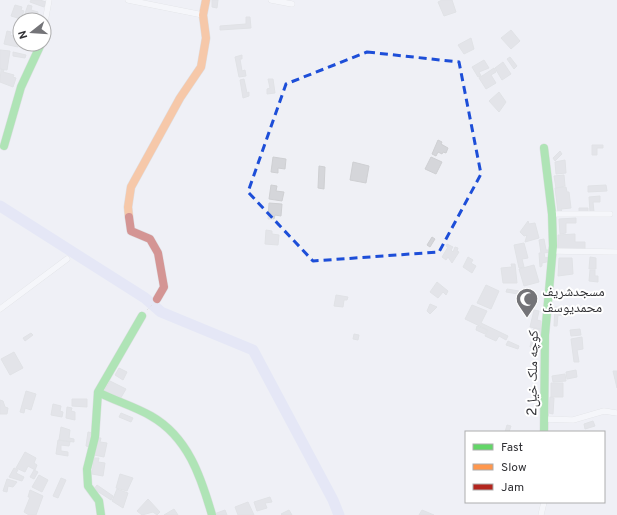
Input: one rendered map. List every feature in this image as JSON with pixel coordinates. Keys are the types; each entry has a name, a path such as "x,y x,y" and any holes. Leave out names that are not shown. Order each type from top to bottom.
{"street":[{"path":"47,12 49,0"},
{"path":"128,0 203,15"},
{"path":"157,299 164,287 158,253 150,239 131,231 128,207 131,187 180,98 201,67 206,38 203,15 206,0"},
{"path":"271,0 292,4"},
{"path":"4,146 21,87 37,52"},
{"name":"کوچه ملک خیل2","path":"544,148 552,214 552,251 545,335 544,431"},
{"path":"552,214 610,214"},
{"path":"552,251 616,252"},
{"path":"0,309 68,259"},
{"path":"101,515 99,501 88,486 87,469 95,438 98,392 142,316"},
{"path":"98,392 114,402 152,416 180,439 193,458 212,515"},
{"path":"544,419 573,420 604,411 617,413"},
{"path":"541,515 544,503"}],"path":[{"path":"142,316 157,299"}],"highlighted area":[{"path":"367,52 459,62 481,174 439,252 313,261 248,192 286,84"}],"building":[{"path":"31,0 46,2 44,7 30,2"},
{"path":"212,0 218,0 217,8 212,7"},
{"path":"442,0 452,0 456,12 444,16 438,2"},
{"path":"15,5 22,7 21,10 24,11 24,12 12,12"},
{"path":"28,5 32,6 31,10 38,12 26,12"},
{"path":"246,17 250,17 251,28 220,30 220,26 246,24"},
{"path":"511,30 520,41 511,49 501,38"},
{"path":"7,31 11,32 10,35 12,36 12,46 4,44"},
{"path":"471,38 474,49 464,54 458,45"},
{"path":"0,50 10,51 7,70 0,69"},
{"path":"13,52 26,55 25,58 13,56"},
{"path":"242,55 242,59 240,59 242,71 245,70 246,76 239,77 235,57"},
{"path":"510,57 517,66 514,69 507,59"},
{"path":"484,60 489,68 479,72 481,76 478,77 472,67"},
{"path":"503,62 511,74 502,80 495,68"},
{"path":"494,68 496,72 491,75 496,83 486,89 479,78"},
{"path":"1,69 4,70 3,72 14,75 13,77 16,78 13,87 0,82"},
{"path":"244,79 249,96 243,98 240,80"},
{"path":"268,79 273,79 275,93 267,94 267,89 270,88"},
{"path":"499,92 506,102 499,112 489,101"},
{"path":"438,140 442,142 441,144 448,148 446,153 443,152 442,154 438,152 436,156 432,154"},
{"path":"592,145 603,145 603,148 597,148 597,155 592,155"},
{"path":"560,151 562,154 555,161 553,158"},
{"path":"273,157 286,159 285,169 278,168 278,173 271,172"},
{"path":"431,157 442,162 436,174 425,169"},
{"path":"565,160 566,173 556,174 555,162"},
{"path":"353,162 369,166 366,183 350,180"},
{"path":"319,166 325,167 324,189 318,188"},
{"path":"564,175 565,186 556,188 554,176"},
{"path":"271,185 277,186 276,191 284,192 282,201 269,199"},
{"path":"606,185 607,191 588,192 588,186"},
{"path":"566,187 567,192 569,192 571,208 561,209 562,212 558,212 555,188"},
{"path":"600,196 600,202 593,202 594,212 590,212 589,197"},
{"path":"269,203 282,204 281,216 275,215 274,219 268,219"},
{"path":"579,208 588,208 588,212 579,212"},
{"path":"576,218 576,223 566,223 566,233 560,234 559,219"},
{"path":"528,221 529,224 535,223 539,238 525,242 527,235 524,236 520,232"},
{"path":"266,230 272,231 272,234 279,235 278,245 265,244"},
{"path":"575,234 575,242 585,242 585,249 558,249 558,235"},
{"path":"432,237 435,239 430,247 427,245"},
{"path":"544,239 546,250 550,250 550,252 544,253 545,258 550,257 551,261 542,263 542,266 540,267 539,253 541,253 539,240"},
{"path":"524,243 528,258 522,259 524,267 519,268 514,245"},
{"path":"447,244 453,247 451,250 453,252 455,247 458,248 457,251 459,252 452,263 448,257 446,260 442,257 448,247 446,246"},
{"path":"468,257 473,260 471,263 476,266 472,273 463,267"},
{"path":"590,257 596,258 596,269 589,269"},
{"path":"559,258 572,258 573,274 558,276"},
{"path":"511,264 515,264 517,283 503,283 501,268 512,267"},
{"path":"534,265 539,282 524,286 519,269"},
{"path":"590,270 595,270 595,276 598,276 598,282 589,281"},
{"path":"437,282 448,291 446,295 443,292 438,298 430,292"},
{"path":"486,285 499,291 491,309 477,303"},
{"path":"507,289 519,291 518,294 506,292"},
{"path":"336,295 348,297 347,300 344,300 343,307 334,306"},
{"path":"430,304 437,307 430,314 427,311"},
{"path":"472,305 487,311 481,323 508,336 506,340 499,336 496,341 485,336 488,330 465,319"},
{"path":"555,307 565,308 564,316 558,315 557,326 554,326"},
{"path":"534,310 539,311 537,320 541,321 541,329 530,327"},
{"path":"477,326 487,330 485,334 476,330"},
{"path":"534,328 545,330 545,334 537,335 535,348 530,347"},
{"path":"580,329 581,335 571,336 570,330"},
{"path":"31,333 33,335 25,341 23,338"},
{"path":"354,334 359,335 358,340 353,339"},
{"path":"582,337 583,349 577,350 579,362 574,362 571,339"},
{"path":"508,341 519,346 518,349 506,345"},
{"path":"14,352 23,368 10,375 1,359"},
{"path":"119,368 127,372 123,380 115,375"},
{"path":"576,370 577,377 567,379 566,372"},
{"path":"613,371 617,371 617,388"},
{"path":"565,374 566,381 553,382 552,376"},
{"path":"110,381 126,389 119,401 103,393"},
{"path":"551,383 563,383 563,397 551,397"},
{"path":"26,391 36,394 31,410 25,408 24,413 20,412"},
{"path":"550,397 554,398 553,414 549,413"},
{"path":"72,399 87,399 87,407 72,406"},
{"path":"0,400 3,401 5,407 8,408 7,414 0,414"},
{"path":"53,404 61,406 60,411 63,412 62,417 51,415"},
{"path":"67,407 72,408 71,411 75,412 75,420 66,418"},
{"path":"121,413 133,418 131,422 119,417"},
{"path":"593,421 595,426 585,429 584,424"},
{"path":"507,425 511,426 509,431 505,431"},
{"path":"61,427 70,430 69,438 74,439 74,442 59,440"},
{"path":"88,432 93,433 90,447 86,446"},
{"path":"97,438 101,438 100,442 107,443 104,457 94,455"},
{"path":"58,440 70,442 69,446 61,445 61,451 68,452 68,456 56,454"},
{"path":"25,452 36,458 34,463 37,465 35,470 28,466 25,472 16,468"},
{"path":"94,458 99,458 98,462 105,463 103,476 92,474"},
{"path":"14,468 18,470 16,473 24,477 22,481 9,477"},
{"path":"34,470 38,472 34,479 30,477"},
{"path":"120,474 133,478 127,491 116,488"},
{"path":"39,475 48,480 42,492 32,487"},
{"path":"61,478 66,480 58,498 53,496"},
{"path":"7,479 17,482 13,487 8,486 7,492 3,491"},
{"path":"97,485 113,496 111,500 94,489"},
{"path":"117,489 128,493 123,508 112,501"},
{"path":"30,490 43,496 36,515 29,515 24,512 30,497 28,497"},
{"path":"270,497 272,502 265,503 267,508 257,511 254,502"},
{"path":"148,499 160,512 157,515 153,512 142,515 137,511"},
{"path":"248,502 254,515 238,515 235,507"},
{"path":"174,509 178,515 164,515"},
{"path":"225,510 227,515 214,515 214,514"},
{"path":"289,510 292,515 281,514"},
{"path":"422,510 434,515 419,515"}],"waterway":[{"path":"0,206 145,298 161,312 253,350 333,500 339,515"}],"traffic: fast":[{"path":"4,146 21,87 37,52"},
{"path":"544,148 552,214 553,246 545,335 544,431"},
{"path":"101,515 99,501 88,486 87,469 95,437 98,392 142,316"},
{"path":"98,392 151,416 175,435 184,447 198,473 212,515"}],"traffic: slow":[{"path":"129,217 128,207 131,187 180,98 201,67 206,38 203,15 206,0"}],"traffic: jam":[{"path":"129,217 131,231 150,239 158,253 164,287 157,299"}],"place":[{"name":"مسجدشریف محمدیوسف","path":"527,318"}]}
